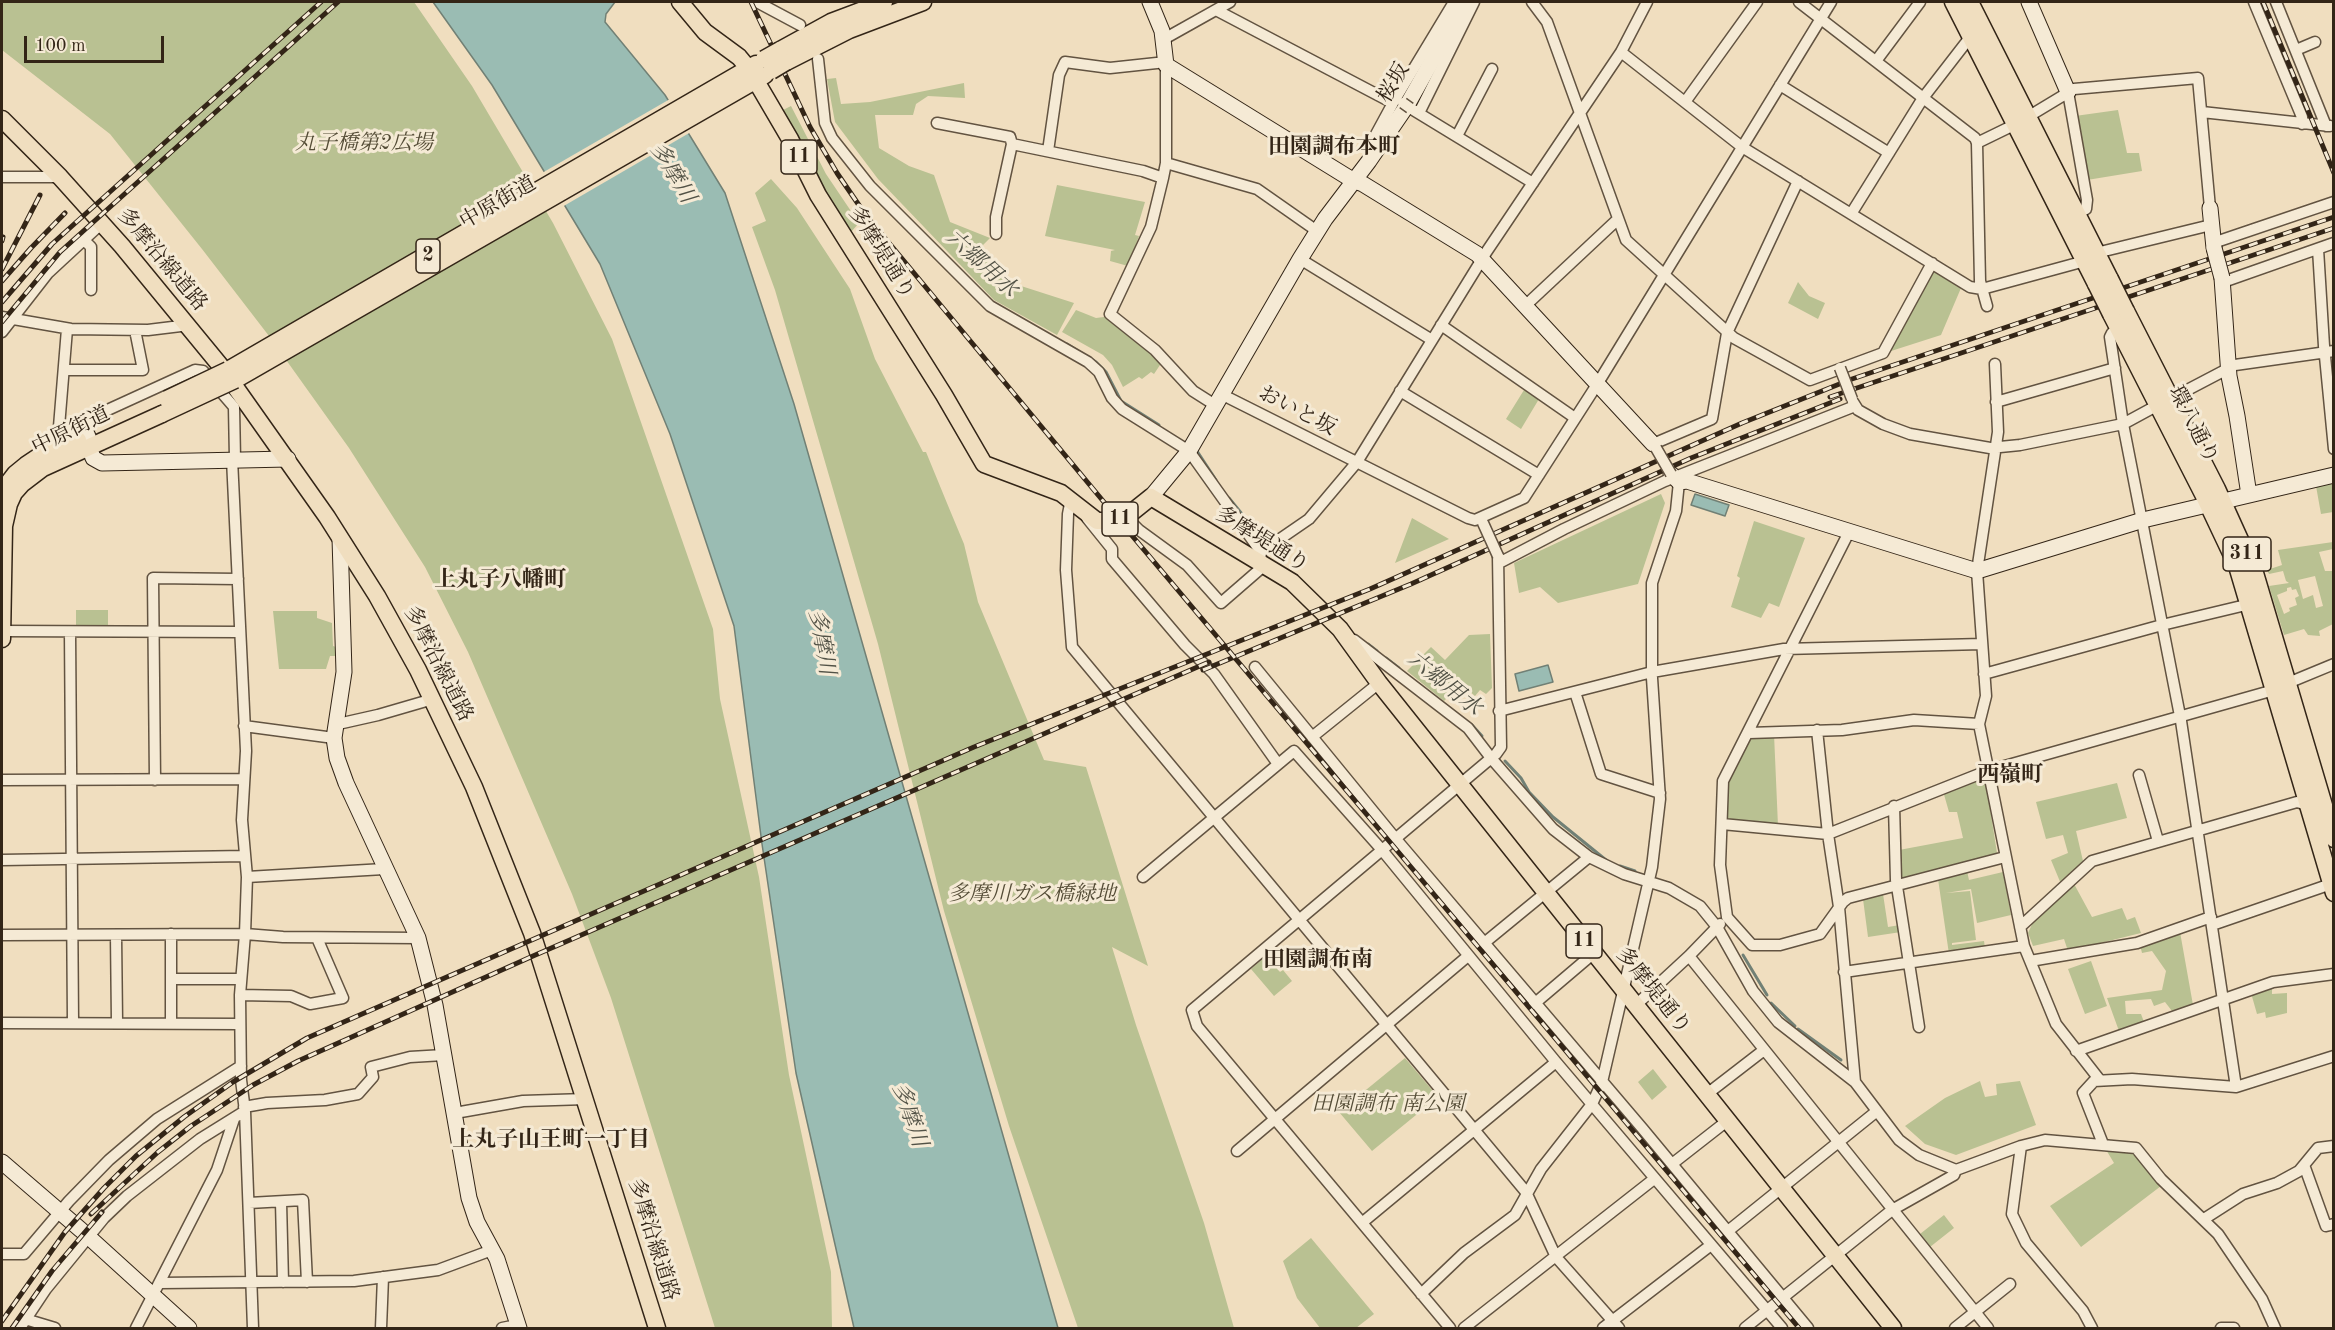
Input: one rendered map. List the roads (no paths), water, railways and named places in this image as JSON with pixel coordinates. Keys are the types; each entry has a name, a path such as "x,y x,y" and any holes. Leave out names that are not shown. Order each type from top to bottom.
{"main road":[{"name":"多摩堤通り","path":"680,2 705,32 760,70 790,139 818,195 944,395 984,464 1061,493 1097,521 1126,517"},
{"name":"中原街道","path":"5,490 22,484 43,468 156,403 237,384 783,56 831,22 882,2"},
{"name":"中原街道","path":"783,56 923,2"},
{"name":"環八通り","path":"1953,2 2076,214 2091,257"},
{"name":"環八通り","path":"1970,2 2022,120 2216,503 2255,573 2308,804 2332,888"},
{"name":"多摩沿線道路","path":"2,120 60,177 102,223 237,384 377,596 433,699 505,860 542,963 657,1329"},
{"name":"環八通り","path":"2119,313 2120,330 2165,402"},
{"name":"中原街道","path":"5,490 26,465 41,455 60,447 88,441"},
{"name":"2","path":"2,639 4,526 9,504 5,490"},
{"name":"多摩堤通り","path":"1151,497 1261,557 1292,582 1340,629 1379,683 1836,1255 1890,1328"},
{"name":"11","path":"1126,517 1151,497"},
{"name":"環八通り","path":"2216,503 2250,604 2330,812 2334,839"}],"street":[{"path":"757,2 800,25"},
{"path":"1012,144 1143,171 1163,178 1166,163 1166,63 1160,22 1150,2"},
{"path":"1164,39 1230,2"},
{"path":"1406,107 1454,2"},
{"name":"桜坂","path":"1151,497 1189,451 1317,231 1406,107 1465,2"},
{"path":"1369,161 1374,138 1406,107 1474,2"},
{"path":"1532,2 1547,22 1626,240 1727,333 1810,380 1883,353 1932,263"},
{"path":"1126,517 1187,566 1221,603 1259,570 1261,557 1309,519 1357,462 1482,258 1622,52 1647,2"},
{"path":"1685,102 1757,2"},
{"path":"1799,2 1975,138 1982,289 1987,306"},
{"path":"1450,1329 1197,1026 1193,1013 1194,1007 1460,785 1501,747 1498,560 1482,520 1524,498 1598,383 1831,2"},
{"path":"1876,61 1920,2"},
{"path":"2029,2 2068,92 2087,200 2086,209 2076,214"},
{"path":"2254,2 2302,117 2302,124"},
{"path":"2276,2 2332,127"},
{"path":"1216,10 1406,107 1533,183"},
{"path":"1851,214 1923,98 1971,36"},
{"path":"2296,50 2315,42"},
{"path":"1622,52 1742,147 1970,287 1982,289 2211,225"},
{"path":"818,59 825,123 828,131 870,186 990,306 1088,362 1099,372 1112,398 1122,409 1189,451 1261,557"},
{"path":"1048,151 1059,75 1065,63 1110,68 1166,63 1482,258 1654,446 1674,478 1676,511 1652,583 1652,672 1660,793 1650,881 1602,1082 1592,1104 1541,1169 1515,1215 1464,1253 1421,1294"},
{"path":"1457,136 1492,69"},
{"path":"1977,143 2074,89 2198,78 2213,246 2222,280 2229,368 2249,495"},
{"path":"1780,85 1889,153"},
{"path":"2202,112 2332,127"},
{"path":"937,123 1010,137 1012,144 996,217 996,234"},
{"path":"1166,163 1257,189 1317,231"},
{"path":"2,177 60,177"},
{"name":"おいと坂","path":"1163,178 1151,227 1110,314 1155,350 1193,391 1218,399 1357,462 1451,512 1482,520"},
{"path":"1654,446 1712,419 1727,333 1798,181"},
{"path":"2213,246 2334,202"},
{"path":"1525,306 1618,219"},
{"path":"2,332 6,318 48,273 102,223"},
{"path":"84,240 91,247 92,290"},
{"path":"2222,280 2334,243"},
{"path":"2318,249 2329,352 2334,449"},
{"path":"1300,259 1432,340"},
{"path":"6,318 67,328 135,330 189,325"},
{"path":"1441,326 1575,418"},
{"path":"60,447 58,439 67,328"},
{"path":"135,330 143,370"},
{"path":"2120,330 2112,333 2110,337 2123,424 2180,716 2236,1087"},
{"path":"1840,368 1857,410 1883,424 1910,434 1996,448 2123,424 2235,365 2329,352"},
{"path":"1995,364 1998,432 1977,571 1986,696 1979,724 2024,946 2055,1024 2099,1079"},
{"path":"1996,402 2115,368"},
{"path":"64,370 147,370 156,403 90,418 88,441 93,458 102,463 288,459"},
{"path":"237,384 233,459 246,751 242,820 247,877 240,1024 253,1329"},
{"path":"1400,391 1539,475"},
{"path":"1498,560 1674,478 1854,402"},
{"path":"1674,478 1977,571 2143,520 2334,475"},
{"path":"1071,499 1068,514 1066,570 1072,647 1526,1192 1556,1257 1616,1325"},
{"path":"1087,513 1086,517 1112,549 1112,560 1185,645 1214,674 1278,764"},
{"path":"1849,532 1724,781 1720,865 1727,917 1752,945 1780,945 1820,934 1848,898 2005,857"},
{"path":"340,538 344,672 336,731 337,758 384,868 418,939 435,1005 456,1113 469,1198 477,1222 497,1258 518,1327 502,1329"},
{"path":"155,780 153,578 238,579"},
{"path":"1984,674 2162,625 2250,604"},
{"path":"1340,629 1468,728 1553,829 1589,857 1624,874 1669,888 1700,906 1717,927 1753,991 1778,1022 1855,1082 1899,1140 1919,1155 1956,1170 2021,1146 2045,1140 2136,1148 2162,1179 2204,1219 2238,1260 2262,1299 2275,1329"},
{"path":"2,632 239,632"},
{"path":"70,632 73,1022"},
{"path":"1499,711 1652,672 1790,649 1982,644"},
{"path":"1722,824 1828,834 1987,771 2281,686 2334,664"},
{"path":"1255,668 1483,944 1672,1164 1808,1329"},
{"path":"1312,736 1379,683"},
{"path":"1575,692 1601,774 1660,793"},
{"path":"244,726 336,731 433,699"},
{"path":"1749,733 1842,730 1914,720 1979,724"},
{"path":"1817,730 1828,834 1839,907 1855,1082"},
{"path":"1143,877 1294,751 1382,850 1556,1062 1782,1329"},
{"path":"2139,775 2158,842"},
{"path":"2,780 243,779"},
{"path":"2020,927 2092,861 2297,802 2330,812"},
{"path":"1894,806 1897,886 1919,1027"},
{"path":"2,860 71,857 245,856"},
{"path":"1483,944 1589,857"},
{"path":"247,877 384,868"},
{"path":"2030,961 2137,944 2332,888"},
{"path":"1636,1005 1727,917"},
{"path":"171,934 171,1023"},
{"path":"2,935 245,934 317,938 418,939"},
{"path":"116,935 117,1022"},
{"path":"240,995 291,996 310,1004 343,998 317,938"},
{"path":"1844,972 2024,946"},
{"path":"1534,1004 1594,953"},
{"path":"1238,1151 1468,956"},
{"path":"1689,956 1988,1329"},
{"path":"2076,1051 2273,982 2334,974"},
{"path":"171,979 241,979"},
{"path":"2,1023 240,1024"},
{"path":"1707,1094 1764,1050"},
{"path":"51,1328 23,1324 52,1280 104,1218 152,1176 200,1139 234,1119 245,1109 267,1102 325,1100 358,1094 373,1077 371,1067 410,1057 444,1055"},
{"path":"2103,1144 2083,1093 2099,1079 2132,1078 2236,1087 2334,1056"},
{"path":"1363,1222 1556,1062"},
{"path":"2,1254 24,1254 60,1211 109,1160 158,1119 241,1066"},
{"path":"456,1113 523,1101 586,1099"},
{"path":"1728,1232 1878,1111"},
{"path":"136,1329 216,1170 234,1119"},
{"path":"1672,1164 1727,1121"},
{"path":"2021,1146 2012,1214 2026,1243 2083,1311 2092,1329"},
{"path":"2204,1219 2243,1194 2277,1183 2299,1171 2318,1148 2334,1146"},
{"path":"2,1162 156,1289 189,1329"},
{"path":"2304,1165 2326,1226 2334,1224"},
{"path":"1745,1329 1892,1210 1954,1175 1956,1170"},
{"path":"1464,1329 1654,1179"},
{"path":"249,1203 303,1200 307,1282"},
{"path":"281,1202 283,1282"},
{"path":"1604,1329 1616,1325 1711,1245"},
{"path":"156,1289 252,1282 354,1281 438,1270 492,1250"},
{"path":"381,1329 382,1277"},
{"path":"1955,1329 2010,1284"},
{"path":"2221,1329 2234,1329"}],"water":[{"name":"多摩川","path":"433,2 615,2 606,14 605,22 665,95 725,193 794,404 1058,1328 854,1328 796,1073 762,844 734,626 670,434 600,264 492,85"},
{"path":"1695,494 1729,505 1725,516 1691,505"},
{"path":"1548,665 1553,682 1519,691 1515,674"}],"waterway":[{"name":"六郷用水","path":"1067,344 1096,362 1106,372 1121,401 1159,425"},
{"name":"六郷用水","path":"1197,451 1216,480"},
{"name":"六郷用水","path":"1229,498 1264,541"},
{"path":"1368,644 1377,651"},
{"name":"六郷用水","path":"1386,658 1399,668"},
{"name":"六郷用水","path":"1472,725 1482,736"},
{"path":"1505,761 1521,778 1529,792 1553,817 1606,860"},
{"path":"1620,866 1635,871"},
{"path":"1743,955 1767,995"},
{"path":"1771,1003 1795,1026"},
{"path":"1798,1029 1841,1060"}],"railway":[{"path":"2,302 52,244 321,2"},
{"path":"2,322 60,252 338,2"},
{"path":"751,2 810,127 865,214 1118,519 1799,1328"},
{"path":"2263,2 2334,173"},
{"path":"2,269 40,195"},
{"path":"2,281 65,213"},
{"path":"2,1321 65,1232 136,1156 184,1117 233,1082 307,1038 974,747 1370,589 1742,423 1852,379 2334,217"},
{"path":"1830,397 2334,228"},
{"path":"2,241 3,237"},
{"path":"1203,670 1411,584 1691,458 1840,399"},
{"path":"91,1214 158,1152 191,1126 253,1085 298,1061 533,956 1209,662"},
{"path":"12,1328 52,1271 102,1212"}],"district":[{"name":"田園調布本町","path":"1334,147"},
{"name":"上丸子八幡町","path":"500,580"},
{"name":"西嶺町","path":"2010,775"},
{"name":"田園調布南","path":"1318,960"},
{"name":"上丸子山王町一丁目","path":"551,1140"}],"park label":[{"name":"丸子橋第2広場","path":"364,143"},
{"name":"多摩川ガス橋緑地","path":"1032,894"},
{"name":"田園調布 南公園","path":"1388,1104"}]}
